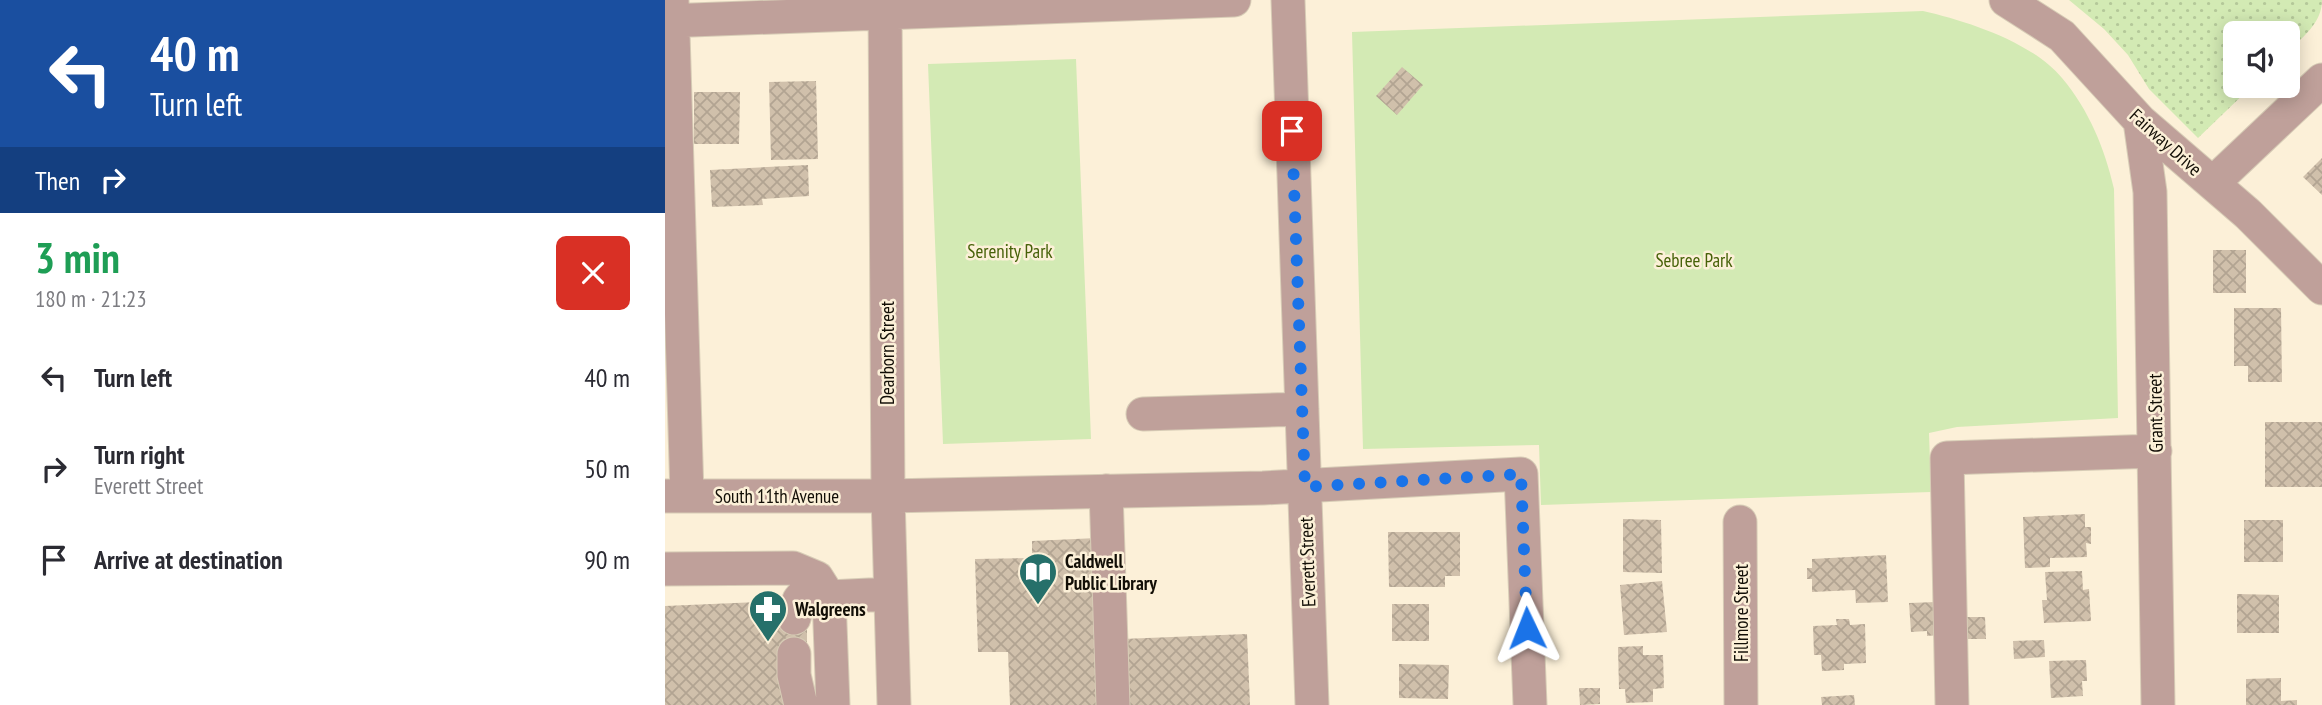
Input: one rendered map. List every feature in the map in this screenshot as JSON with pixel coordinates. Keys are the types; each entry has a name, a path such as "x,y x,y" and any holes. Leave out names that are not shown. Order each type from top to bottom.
{"street":[{"path":"676,496 670,14 1234,0"},
{"name":"Everett Street","path":"1288,0 1312,705"},
{"name":"Fairway Drive","path":"2006,0 2061,36 2140,121 2248,214 2322,288"},
{"name":"Dearborn Street","path":"885,7 888,496 894,705"},
{"path":"2213,183 2322,80"},
{"name":"Grant Street","path":"2140,121 2150,192 2158,705"},
{"path":"1143,414 1302,409"},
{"path":"1952,705 1947,458 2155,450"},
{"name":"South 11th Avenue","path":"676,496 888,496 1305,487 1521,474 1531,705"},
{"path":"1106,491 1113,705"},
{"name":"Fillmore Street","path":"1740,522 1741,705"},
{"path":"665,569 793,568 823,588 890,594"},
{"path":"794,618 799,600 823,588"},
{"path":"823,588 833,705"},
{"path":"794,654 794,675 801,705"}],"green space":[{"path":"2069,0 2322,0 2319,16 2300,40 2300,21 2223,21 2223,98 2240,98 2198,138 2149,89 2128,55 2104,29"},
{"name":"Sebree Park","path":"1923,11 1978,27 2034,54 2049,65 2072,90 2095,130 2114,189 2118,418 1957,427 1929,433 1931,492 1541,505 1539,445 1363,449 1352,32"},
{"name":"Serenity Park","path":"1076,59 1091,439 943,444 928,64"}],"building":[{"path":"1402,67 1423,85 1397,115 1376,96"},
{"path":"816,81 818,159 771,160 769,82"},
{"path":"694,92 740,92 739,144 694,144"},
{"path":"2322,158 2322,195 2303,177"},
{"path":"808,165 809,196 762,199 763,205 712,207 710,170"},
{"path":"2213,250 2246,250 2246,293 2213,293"},
{"path":"2234,308 2281,308 2282,382 2248,382 2248,366 2234,366"},
{"path":"2265,422 2322,422 2322,487 2265,487"},
{"path":"2085,514 2085,527 2091,527 2091,544 2086,543 2087,557 2050,558 2050,567 2025,568 2023,517"},
{"path":"1623,519 1661,520 1662,573 1623,572"},
{"path":"2244,520 2283,520 2283,562 2244,562"},
{"path":"1388,532 1460,532 1460,576 1445,576 1445,587 1389,587"},
{"name":"Caldwell Public Library","path":"1097,538 1104,705 1010,705 1008,652 978,652 975,559 1032,558 1032,541"},
{"path":"1886,555 1888,602 1856,603 1855,590 1812,592 1812,579 1807,579 1807,568 1812,568 1812,559"},
{"path":"2082,571 2083,590 2089,589 2091,621 2044,623 2042,600 2047,600 2045,572"},
{"path":"1662,581 1667,632 1624,635 1620,585"},
{"path":"2237,594 2279,595 2279,633 2237,633"},
{"name":"Walgreens","path":"783,601 807,618 807,654 787,705 665,705 665,606"},
{"path":"1936,602 1937,635 1927,636 1927,631 1911,632 1909,603"},
{"path":"1392,604 1429,604 1429,641 1392,641"},
{"path":"1959,617 1985,617 1986,639 1960,639"},
{"path":"1836,619 1849,619 1850,625 1865,624 1866,663 1844,664 1844,670 1822,671 1821,655 1814,655 1813,626 1837,625"},
{"path":"1247,634 1250,705 1125,705 1122,639"},
{"path":"2044,640 2045,657 2014,659 2013,641"},
{"path":"1643,646 1643,655 1663,655 1664,688 1653,689 1653,702 1626,703 1625,689 1619,689 1618,647"},
{"path":"2086,660 2087,681 2082,681 2083,696 2051,698 2049,661"},
{"path":"1399,664 1449,665 1448,699 1399,698"},
{"path":"2281,678 2281,701 2297,700 2297,705 2246,705 2246,679"},
{"path":"1579,688 1600,688 1600,704 1580,705"},
{"path":"1854,695 1855,705 1822,705 1821,697"}],"place":[{"name":"Caldwell Public Library","path":"1038,606"},
{"name":"Walgreens","path":"768,643"}],"route":[{"path":"1292,131 1305,487 1521,474 1527,628"}]}
